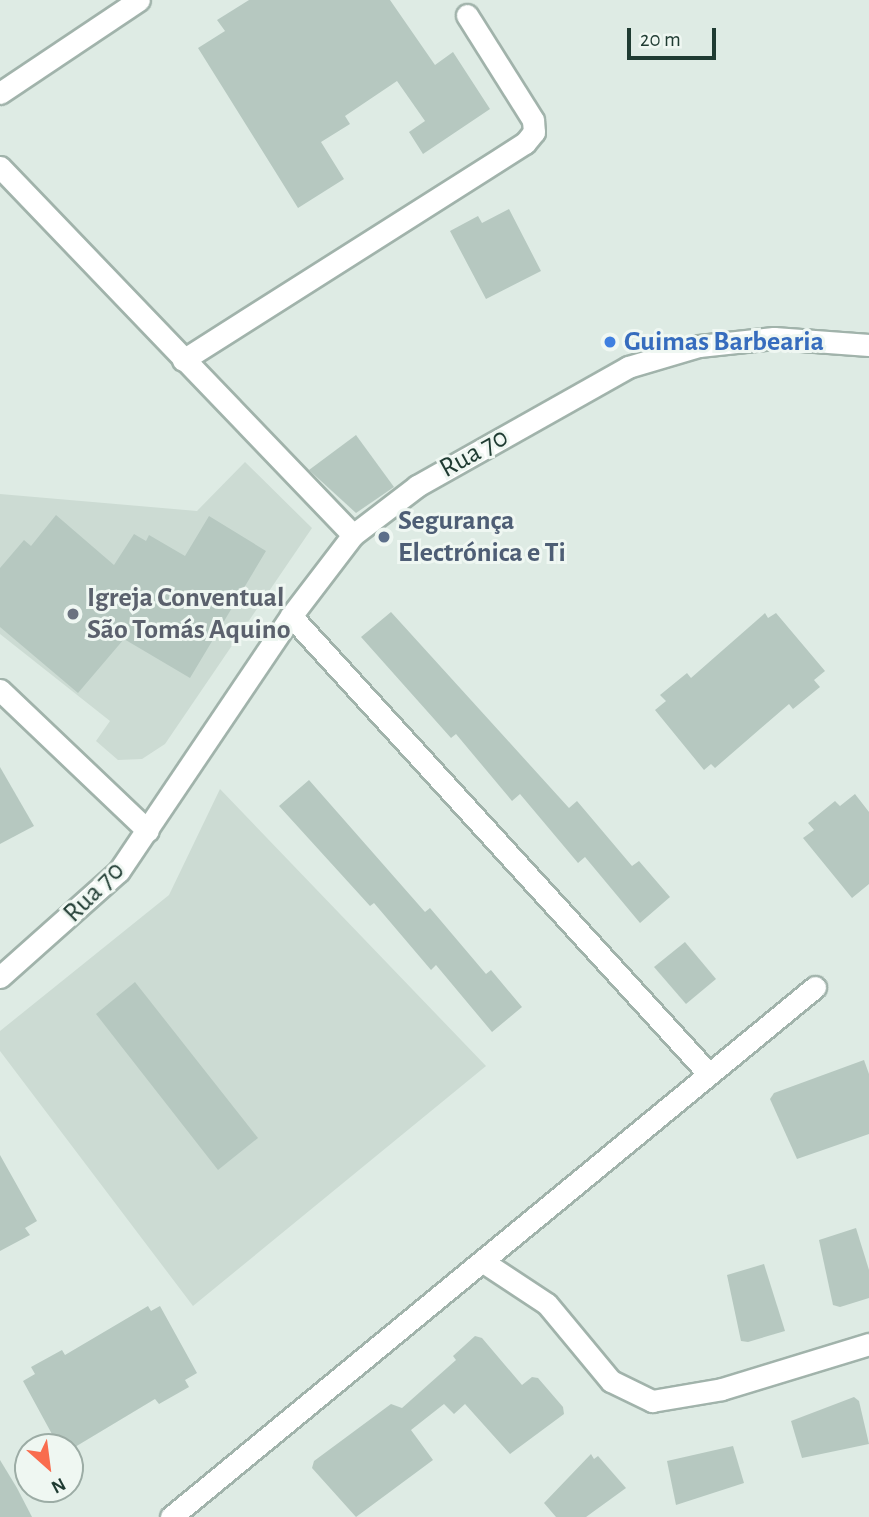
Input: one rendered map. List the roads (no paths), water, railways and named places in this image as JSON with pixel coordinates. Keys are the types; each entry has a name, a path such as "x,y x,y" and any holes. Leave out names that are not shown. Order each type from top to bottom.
{"street":[{"path":"0,93 139,0"},
{"path":"183,360 525,143 534,132 533,120 467,15"},
{"path":"0,167 353,535"},
{"name":"Rua 70","path":"0,977 85,906 119,871 291,615 353,535 417,486 628,367 699,346 774,338 869,345"},
{"path":"291,615 708,1073"},
{"path":"0,690 148,831"},
{"path":"171,1517 485,1263 708,1073 815,987"},
{"path":"485,1263 547,1304 611,1381 652,1401 722,1389 869,1344"}],"place":[{"name":"Guimas Barbearia","path":"610,342"},
{"name":"Segurança Electrónica e Ti","path":"384,537"},
{"name":"Igreja Conventual São Tomás Aquino","path":"73,614"}]}
